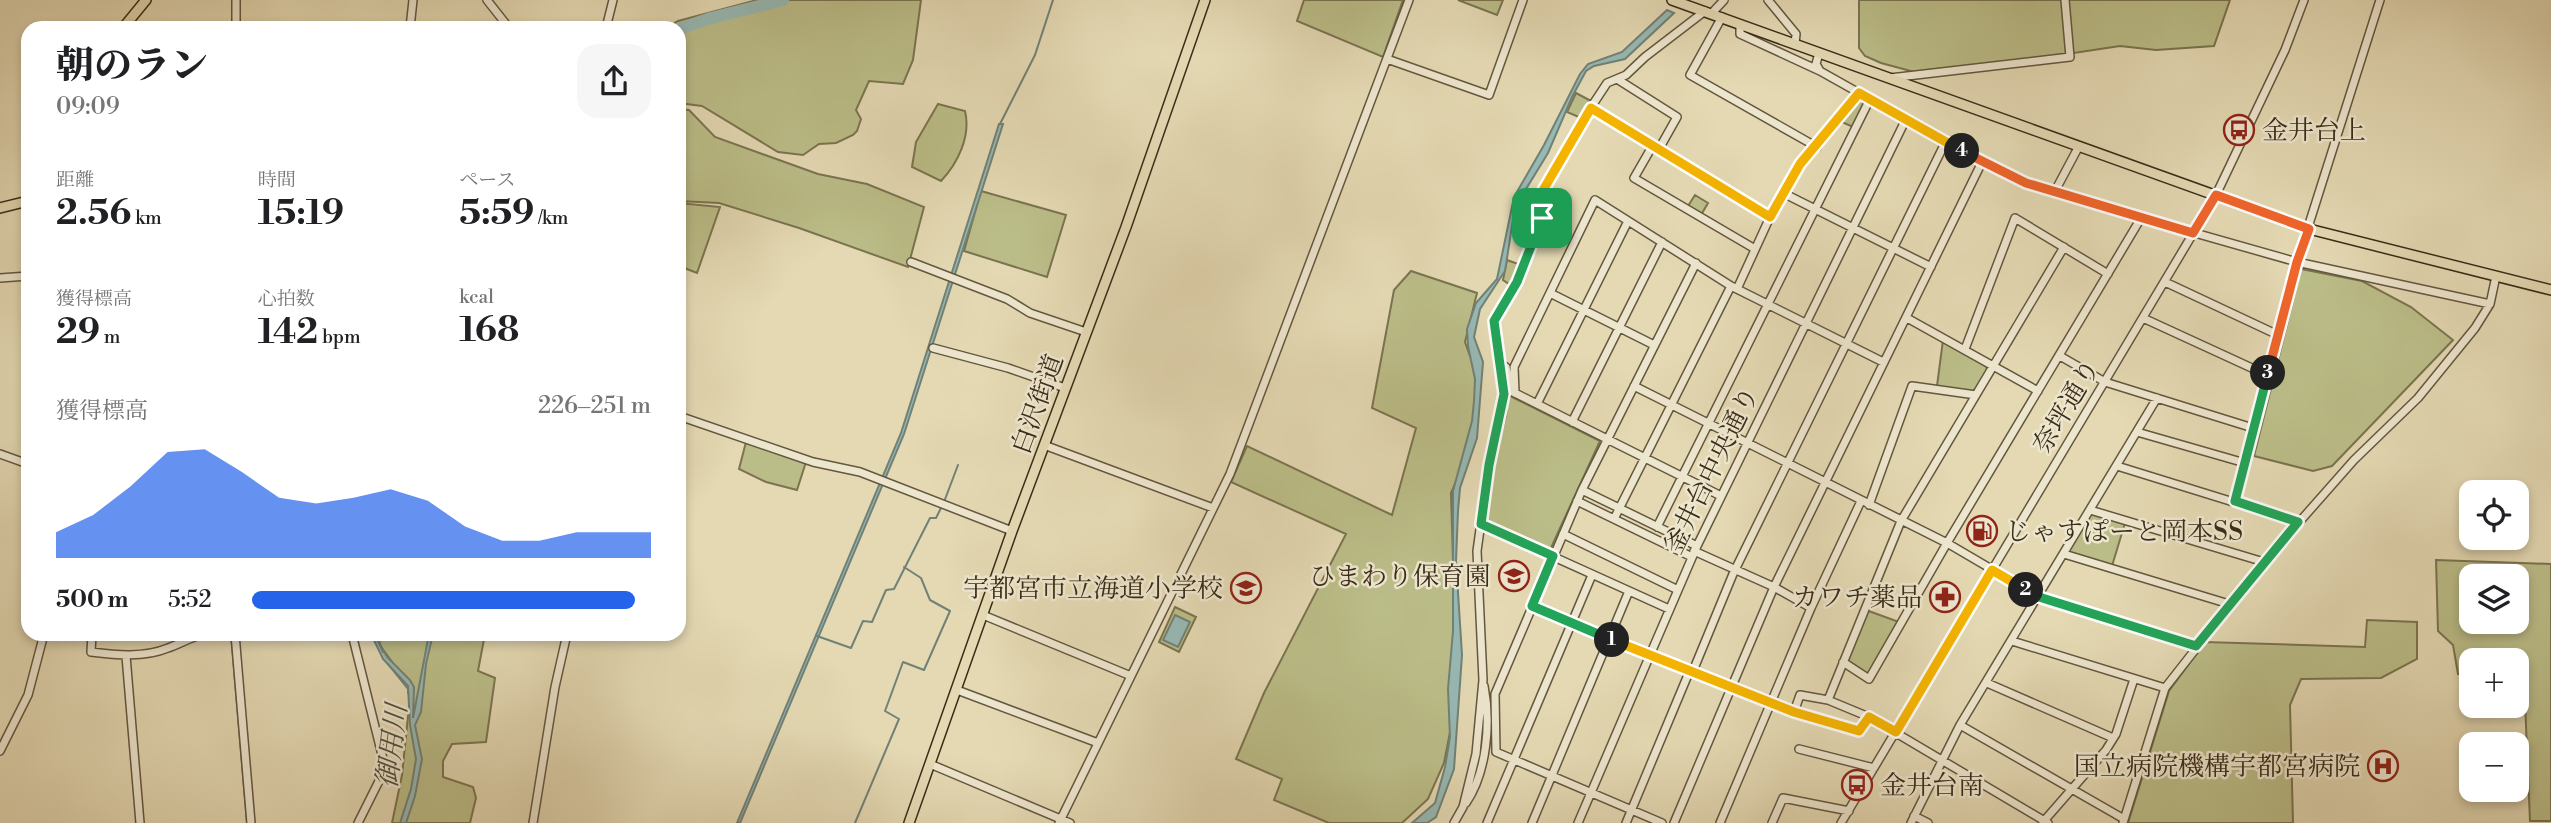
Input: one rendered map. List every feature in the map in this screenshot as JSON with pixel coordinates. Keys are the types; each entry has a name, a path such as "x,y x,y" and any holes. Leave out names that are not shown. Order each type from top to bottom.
{"main road":[{"path":"129,21 146,0"},
{"name":"白沢街道","path":"909,823 1205,0"},
{"path":"1676,1 2309,229 2551,290"},
{"path":"0,208 21,203"}],"street":[{"path":"236,0 236,21"},
{"path":"411,21 413,0"},
{"path":"487,0 504,21"},
{"path":"608,21 613,0"},
{"path":"1060,821 1230,474 1409,0"},
{"path":"1387,59 1489,95 1523,0"},
{"path":"1454,823 1474,792 1485,748 1486,699 1478,551 1489,465 1504,394 1494,321 1517,282 1542,218 1535,204 1607,83 1626,75 1645,57 1724,0"},
{"path":"1768,0 1797,34 1794,44"},
{"path":"1889,78 2070,57 2065,0"},
{"name":"奈坪通り","path":"1841,823 2216,195 2285,50 2304,0"},
{"path":"2235,501 2297,262 2380,0"},
{"path":"1721,17 1690,75 1816,146"},
{"path":"1740,24 1740,34 1820,71 1982,162 2026,183 2297,262 2490,304"},
{"path":"1819,52 1816,64 1820,71"},
{"path":"1616,79 1677,117 1634,178 1755,249"},
{"path":"1614,519 1783,193 1800,164 1859,93"},
{"path":"1657,527 1870,99"},
{"path":"1591,108 1770,217"},
{"name":"釜井台中央通り","path":"1578,823 1694,552 1906,119"},
{"path":"1626,823 1735,570 1945,141"},
{"path":"2054,193 2079,146"},
{"path":"1674,823 1774,587 1982,162"},
{"path":"1783,193 1931,267"},
{"path":"1515,393 1514,367 1595,200 1734,287 1883,362"},
{"path":"1965,349 2015,218 2108,274"},
{"path":"1843,662 1870,680 1947,543 2141,218"},
{"path":"1537,404 1628,221"},
{"path":"1573,422 1662,242"},
{"path":"1828,700 1901,521 2064,247"},
{"path":"911,262 1007,299 1030,313 1086,332"},
{"path":"1496,752 1496,694 1582,490 1696,263"},
{"path":"0,278 21,276"},
{"path":"1960,725 2124,821 2165,688 2229,604 2298,522 2354,460 2418,398 2475,328 2490,304 2496,276"},
{"path":"2165,282 2278,335"},
{"path":"1549,293 1654,345"},
{"path":"1906,318 2038,391"},
{"path":"2143,318 2267,374"},
{"path":"933,348 1008,368 1065,388"},
{"path":"2060,356 2105,382 2253,428"},
{"path":"1499,362 1506,367 1511,391 1721,496"},
{"path":"1633,386 1947,543 2039,597 2196,646"},
{"path":"1869,505 1912,386 1976,395"},
{"path":"1928,823 1912,820 1960,725 2157,398"},
{"path":"686,418 813,462 860,472 1012,531"},
{"path":"2137,432 2245,463"},
{"path":"1044,445 1213,508"},
{"path":"0,454 21,462"},
{"path":"2117,466 2298,522"},
{"path":"1582,490 1657,527 1694,552"},
{"path":"1577,501 1774,587 1811,608"},
{"path":"1720,823 1811,608 1861,501"},
{"path":"2090,510 2264,562"},
{"path":"1481,524 1669,609"},
{"path":"1563,534 1678,590"},
{"path":"2064,554 2229,604"},
{"path":"1487,823 1592,575"},
{"path":"1532,823 1629,591"},
{"path":"1532,606 1794,712 1859,731 1869,717"},
{"path":"984,615 1131,676"},
{"path":"0,751 29,695 42,641"},
{"path":"92,641 91,652 126,656 166,649 183,641"},
{"path":"236,641 251,823"},
{"path":"354,641 383,759 383,774 358,823"},
{"path":"533,823 555,687 565,641"},
{"path":"2012,641 2165,688"},
{"path":"126,656 140,823"},
{"path":"1794,712 1800,695 1828,700 1869,717 2045,822 2113,738 2134,679"},
{"path":"1464,807 1476,754 1483,680"},
{"path":"1987,682 2113,738"},
{"path":"957,690 1098,743"},
{"path":"1485,748 1662,823"},
{"path":"1799,749 1874,768"},
{"path":"930,764 1070,823"},
{"path":"1772,823 1783,798 1849,811"}],"green space":[{"path":"757,0 921,0 913,60 903,84 869,81 856,110 861,119 857,131 836,143 819,144 803,155 778,152 702,106 686,104 686,21 678,21"},
{"path":"1304,0 1403,0 1383,57 1297,21"},
{"path":"1458,0 1503,0 1497,15"},
{"path":"1859,0 2230,0 2214,46 2156,50 2120,46 1918,73 1865,56 1859,48"},
{"path":"1576,93 1591,101 1581,118 1567,112"},
{"path":"1861,99 1865,104 1853,127 1842,122 1857,100"},
{"path":"938,104 965,111 966,120 962,149 941,181 912,167 916,142"},
{"path":"686,110 715,137 818,174 867,184 924,207 908,267 719,203 686,201"},
{"path":"981,191 1066,215 1047,277 964,251"},
{"path":"1695,195 1708,203 1701,215 1688,206"},
{"path":"686,204 720,207 697,273 686,269"},
{"path":"1507,260 1521,265 1512,286 1503,280"},
{"path":"2301,269 2362,281 2411,307 2453,340 2332,466 2313,471 2254,456"},
{"path":"1411,271 1477,293 1465,342 1480,384 1469,453 1451,493 1455,629 1451,727 1444,763 1428,799 1402,823 1329,823 1274,800 1282,779 1236,759 1264,693 1346,534 1231,482 1247,446 1392,515 1416,428 1372,408 1394,290"},
{"path":"1943,340 1986,364 1987,370 1974,393 1937,386"},
{"path":"1508,395 1600,441 1550,550 1486,521 1493,466 1506,416"},
{"path":"746,442 806,462 797,490 766,482 739,469"},
{"path":"2091,513 2125,523 2112,566 2068,552"},
{"path":"2436,560 2551,564 2551,821 2530,821 2529,732 2526,732 2526,718 2529,718 2529,648 2459,648 2459,674 2453,645 2438,631"},
{"path":"1175,607 1196,617 1179,652 1159,642"},
{"path":"1866,610 1899,622 1868,674 1847,660"},
{"path":"2367,620 2417,622 2417,659 2381,678 2301,679 2290,705 2293,823 2128,823 2169,691 2205,642 2365,647"},
{"path":"379,641 484,641 478,671 495,678 486,742 452,744 443,761 443,777 473,787 476,798 470,823 392,823 402,775 411,687"}],"water":[{"path":"1667,10 1674,13 1625,59 1594,66 1586,71 1548,153 1515,207 1505,271 1480,309 1474,337 1483,362 1477,438 1460,488 1458,511 1456,561 1462,655 1454,769 1436,817 1427,823 1412,823 1435,803 1450,737 1448,689 1453,631 1453,491 1472,421 1475,379 1467,329 1476,303 1497,279 1514,197 1580,74 1588,64 1622,52"},
{"path":"999,124 1003,124 904,434 740,823 737,823 901,433"},
{"path":"1175,615 1190,622 1178,647 1163,640"},
{"path":"374,641 378,641 387,657 414,687 413,718 428,641 431,641 421,712 415,725 422,759 415,796 406,823 400,823 411,789 416,759 410,725 408,686 383,659"}],"waterway":[{"name":"御用川","path":"686,27 783,0"},
{"path":"1000,124 1035,55 1053,0"},
{"path":"944,502 958,465"},
{"path":"817,636 851,648 863,621 872,622 886,590 894,589 930,518 936,518 942,506"},
{"path":"855,823 899,719 885,711 903,662 924,670 950,611 930,600 921,578 904,567"},
{"path":"232,641 247,823"},
{"path":"378,641 383,652"},
{"path":"388,664 408,689 408,693"}],"place":[{"name":"金井台上","path":"2239,130"},
{"name":"じゃすぽーと岡本SS","path":"1982,531"},
{"name":"ひまわり保育園","path":"1514,576"},
{"name":"宇都宮市立海道小学校","path":"1246,588"},
{"name":"カワチ薬品","path":"1945,597"},
{"name":"国立病院機構宇都宮病院","path":"2383,766"},
{"name":"金井台南","path":"1857,785"}],"route":[{"path":"1859,93 1982,162 2054,193 2193,233 2216,195 2309,229 2297,262 2235,501 2298,522 2196,646 2039,597 1992,570 1896,732 1869,717 1859,731 1794,712 1609,639 1532,606 1553,556 1481,524 1489,465 1503,409 1504,394 1494,321 1517,282 1542,218 1535,204 1591,108 1770,217 1792,175 1859,93"}]}
